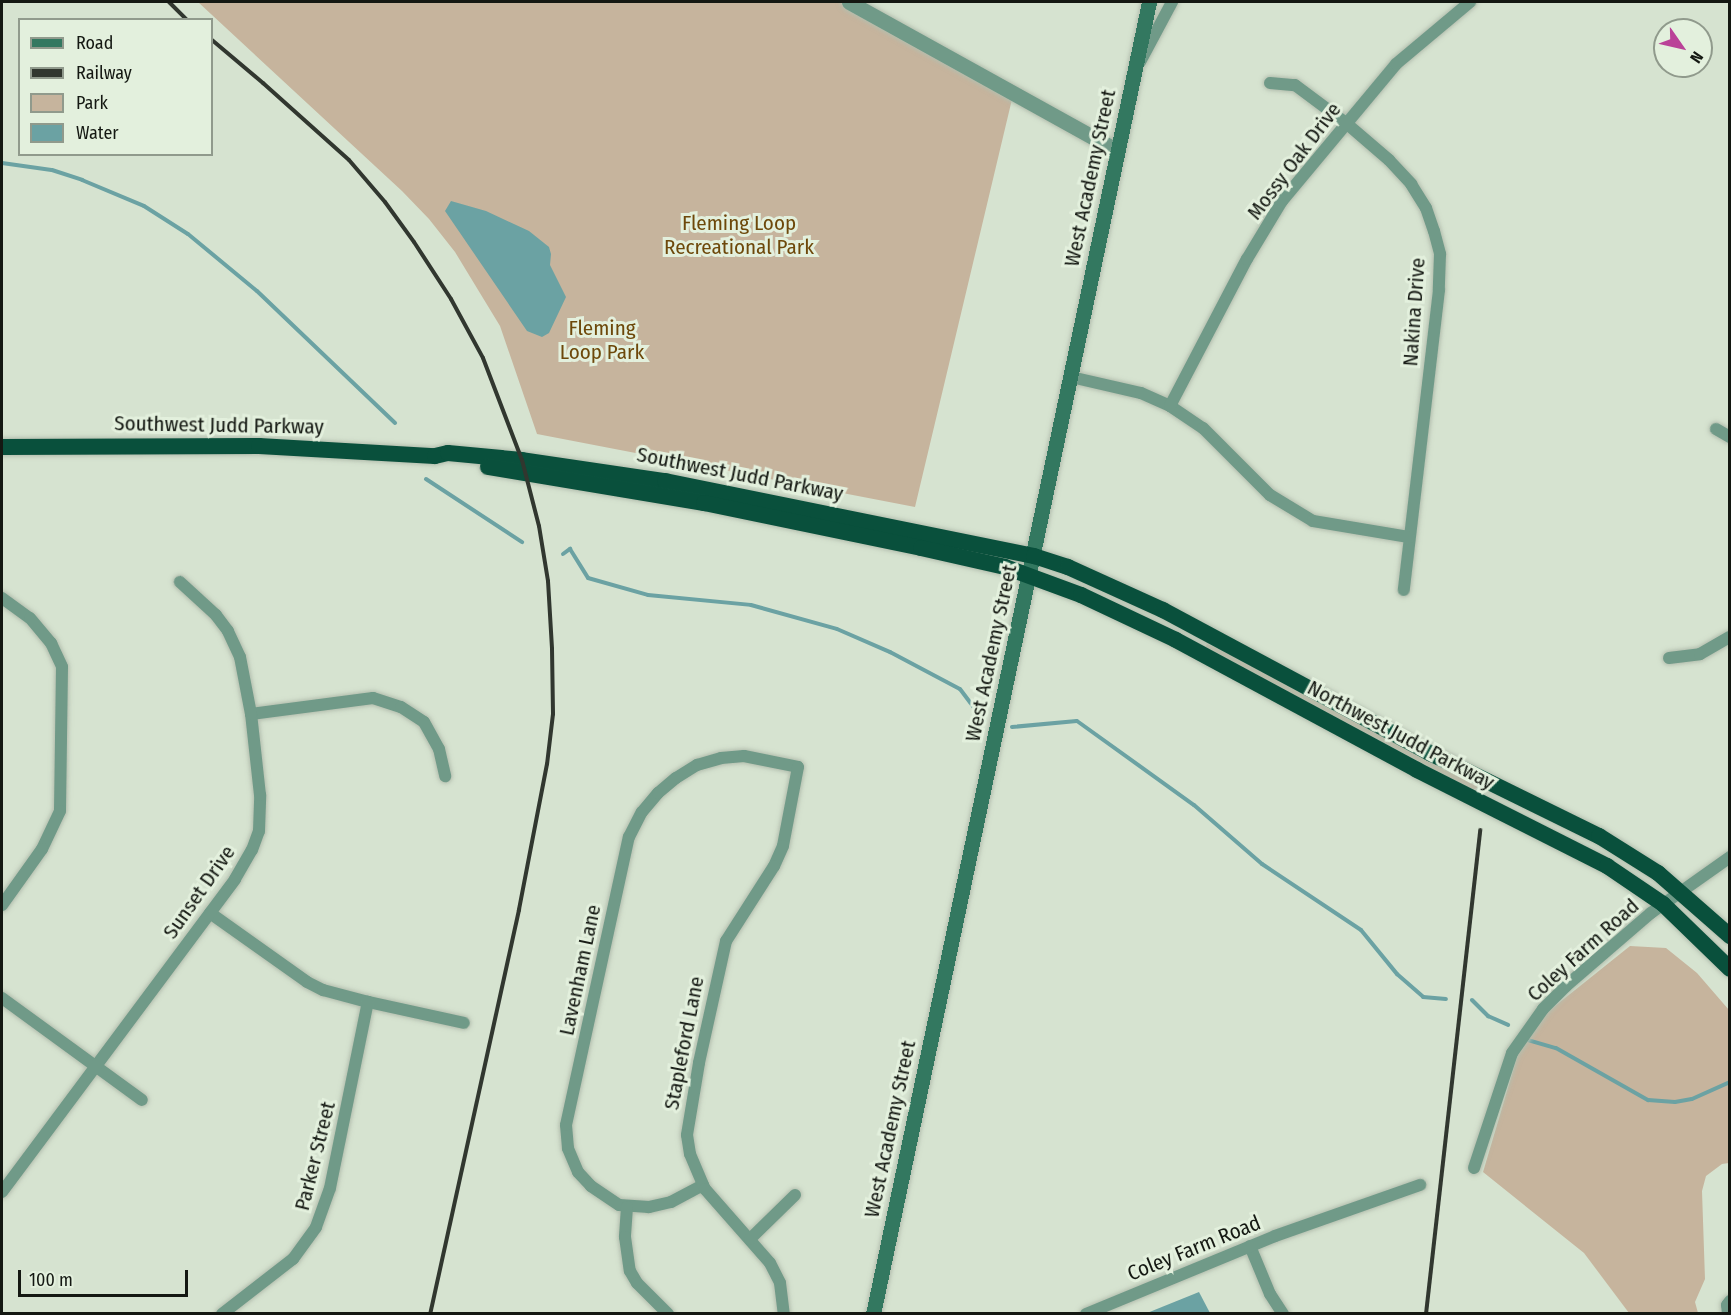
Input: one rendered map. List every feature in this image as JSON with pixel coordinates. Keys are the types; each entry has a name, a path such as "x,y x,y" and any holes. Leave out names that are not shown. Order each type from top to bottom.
{"highway":[{"name":"Southwest Judd Parkway","path":"2,447 259,446 435,456 448,453 483,456 642,477 1034,556"},
{"name":"Southwest Judd Parkway","path":"435,456 445,462 541,475 704,503 921,548 1029,574"},
{"name":"Northwest Judd Parkway","path":"1034,556 1068,567 1163,610 1430,753 1599,836 1637,859 1680,891 1730,936"},
{"name":"Northwest Judd Parkway","path":"1029,574 1107,606 1176,640 1417,770 1586,854 1635,883 1663,904 1730,969"}],"main road":[{"name":"West Academy Street","path":"873,1314 1034,556 1116,150 1149,2"}],"street":[{"path":"849,2 1116,150"},
{"path":"1133,76 1172,2"},
{"name":"Mossy Oak Drive","path":"1170,406 1247,259 1282,201 1396,64 1470,2"},
{"name":"Nakina Drive","path":"1270,83 1295,86 1346,123 1389,160 1411,184 1426,208 1440,254 1433,348 1404,590"},
{"path":"1071,377 1141,393 1170,406 1203,428 1270,495 1291,510 1313,521 1410,537"},
{"path":"1716,429 1730,437"},
{"name":"Sunset Drive","path":"2,1192 235,879 252,850 259,831 261,811 251,714 240,657 228,630 202,600 180,582"},
{"path":"2,598 30,618 51,643 62,667 62,724 60,811 42,849 2,905"},
{"path":"1669,658 1700,654 1730,637"},
{"path":"251,714 373,698 401,707 424,722 439,749 446,776"},
{"name":"Lavenham Lane","path":"627,1207 607,1199 578,1172 568,1148 566,1125 629,837 642,812 658,793 697,765 744,756 798,767"},
{"name":"Stapleford Lane","path":"784,1314 780,1283 770,1263 703,1185 690,1154 687,1135 689,1113 726,941 774,866 783,846 798,767"},
{"name":"Coley Farm Road","path":"1474,1168 1505,1072 1523,1034 1566,986 1663,904 1730,857"},
{"path":"210,913 307,982 368,1002 464,1023"},
{"path":"2,998 142,1100"},
{"name":"Parker Street","path":"222,1314 293,1259 316,1227 330,1188 368,1002"},
{"path":"668,1314 637,1283 630,1271 625,1237 627,1207 649,1207 671,1202 703,1185"},
{"name":"Coley Farm Road","path":"1086,1314 1329,1215 1420,1185"},
{"path":"750,1239 795,1195"},
{"path":"1250,1246 1270,1294 1283,1314"},
{"path":"1728,1314 1727,1305 1730,1301"}],"green space":[{"name":"Fleming Loop Recreational Park","path":"198,2 860,2 1013,95 915,507 537,434 500,326 455,252 429,219 402,191"},
{"path":"1207,644 1231,654 1477,784 1477,788 1472,790 1205,648"},
{"path":"1630,946 1666,948 1697,973 1729,1010 1729,1163 1722,1164 1706,1176 1702,1191 1705,1279 1695,1302 1698,1313 1629,1313 1584,1253 1483,1172 1518,1054 1535,1022"}],"water":[{"path":"451,201 486,211 529,231 549,247 550,265 566,297 549,333 542,337 527,331 445,211"},
{"path":"1199,1292 1210,1313 1147,1313"}],"waterway":[{"path":"2,163 52,170 82,180 144,206 188,234 257,291 395,423"},
{"path":"426,479 522,542"},
{"path":"563,554 570,549 588,578 648,595 751,605 837,629 890,652 960,689 984,721"},
{"path":"1012,727 1077,721 1194,805 1262,864 1361,930 1397,974 1423,997 1446,999"},
{"path":"1472,1000 1488,1016 1508,1025"},
{"path":"1524,1039 1556,1048 1648,1100 1675,1102 1692,1099 1730,1082"}],"railway":[{"path":"169,2 185,18"},
{"path":"213,41 349,160 385,202 414,242 451,299 483,358 522,460 539,526 548,581 552,649 553,714 547,764 519,910 430,1314"},
{"path":"1426,1314 1480,830"}],"park label":[{"name":"Fleming Loop Park","path":"602,340"}]}
